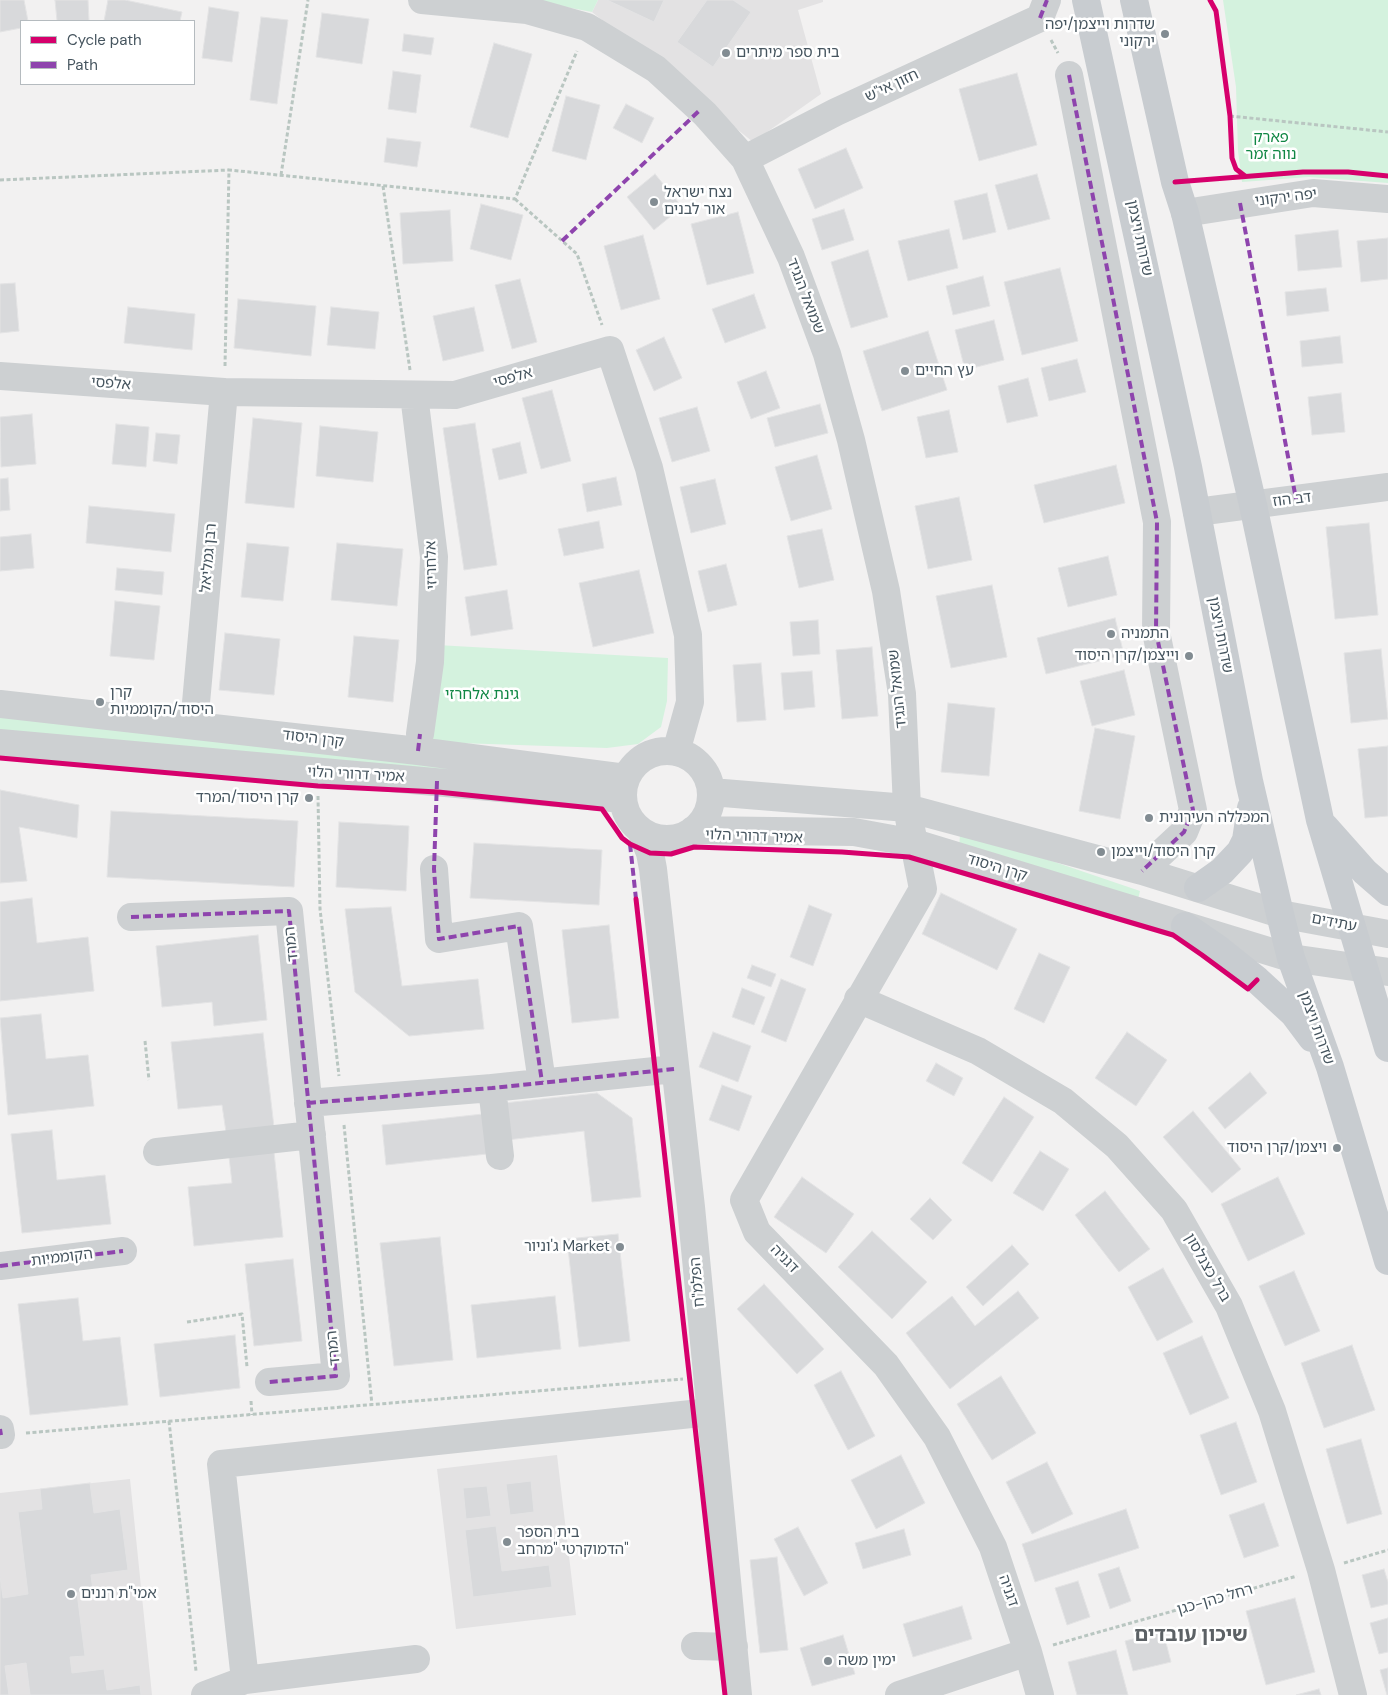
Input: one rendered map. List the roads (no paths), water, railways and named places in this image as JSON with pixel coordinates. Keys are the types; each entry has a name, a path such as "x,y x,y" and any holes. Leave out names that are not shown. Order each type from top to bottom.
{"main road":[{"name":"שדרות ויצמן","path":"1086,0 1196,512 1249,781 1280,914 1291,958 1330,1067 1388,1261"},
{"path":"1134,0 1175,182 1185,213 1253,505 1320,820 1351,926 1375,970 1388,1048"},
{"path":"1198,888 1222,871 1240,852 1250,824 1249,781"},
{"path":"1320,820 1365,872 1388,892"},
{"path":"1184,926 1239,964 1278,998 1306,1029 1330,1067"}],"street":[{"name":"שמואל הנגיד","path":"422,0 527,10 587,26 656,69 705,114 745,159 791,258 824,345 851,440 886,591 902,694 907,808"},
{"name":"חזון אי\"ש","path":"745,159 1044,9"},
{"path":"1069,76 1157,522 1156,632 1193,810 1184,832 1142,872"},
{"name":"יפה ירקוני","path":"1185,213 1312,193 1388,199"},
{"name":"אלפסי","path":"0,376 224,392 414,396 455,395 610,350 649,468 688,635 690,702 676,752"},
{"name":"רבן גמליאל","path":"194,725 224,392"},
{"name":"אלחריזי","path":"414,396 434,557 430,662 420,734"},
{"name":"דב הוז","path":"1196,512 1388,487"},
{"name":"קרן היסוד","path":"0,704 418,751 624,789"},
{"name":"קרן היסוד","path":"0,743 316,771 624,789"},
{"path":"653,870 658,854 687,834 704,820 710,806 711,792 708,778 700,766 689,757 676,752 652,754 632,768 624,789 625,812 640,831 660,838 687,834"},
{"path":"711,792 907,808 1142,872 1280,914"},
{"name":"דגניה","path":"907,808 923,889 744,1200 757,1232 886,1365 937,1437 993,1547 1028,1652 1040,1695"},
{"name":"הפלמ\"ח","path":"640,831 650,854 653,870 691,1207 738,1695"},
{"name":"קרן היסוד","path":"687,834 854,832 914,843 1291,958"},
{"path":"434,869 439,939 519,926 542,1082"},
{"name":"המרד","path":"131,918 289,911 336,1376 256,1383"},
{"name":"עתידים","path":"1280,914 1388,934"},
{"path":"1291,958 1375,970"},
{"name":"ברל כצנלסון","path":"858,999 978,1051 1063,1101 1117,1146 1174,1210 1229,1306 1272,1411 1321,1570 1353,1695"},
{"path":"308,1103 492,1088 674,1068"},
{"path":"492,1088 500,1156"},
{"path":"158,1152 312,1135"},
{"name":"הקוממיות","path":"0,1266 123,1250"},
{"path":"245,1680 221,1464 710,1412"},
{"path":"695,1646 734,1647"},
{"path":"899,1695 1028,1652"},
{"path":"201,1685 416,1660"}],"place":[{"name":"שדרות וייצמן/יפה ירקוני","path":"1165,34"},
{"name":"בית ספר מיתרים","path":"726,53"},
{"name":"נצח ישראל אור לבנים","path":"654,202"},
{"name":"עץ החיים","path":"905,371"},
{"name":"התמניה","path":"1111,634"},
{"name":"וייצמן/קרן היסוד","path":"1189,656"},
{"name":"קרן היסוד/הקוממיות","path":"100,702"},
{"name":"קרן היסוד/המרד","path":"309,798"},
{"name":"המכללה העירונית","path":"1149,818"},
{"name":"קרן היסוד/וייצמן","path":"1101,852"},
{"name":"ויצמן/קרן היסוד","path":"1337,1148"},
{"name":"ג'וניור Market","path":"620,1247"},
{"name":"בית הספר הדמוקרטי \"מרחב\"","path":"507,1542"},
{"name":"אמי\"ת רננים","path":"71,1594"},
{"name":"ימין משה","path":"828,1661"}],"district":[{"name":"שיכון עובדים","path":"1191,1636"}],"park label":[{"name":"פארק נווה זמר","path":"1271,146"},
{"name":"גינת אלחרזי","path":"482,695"}]}
